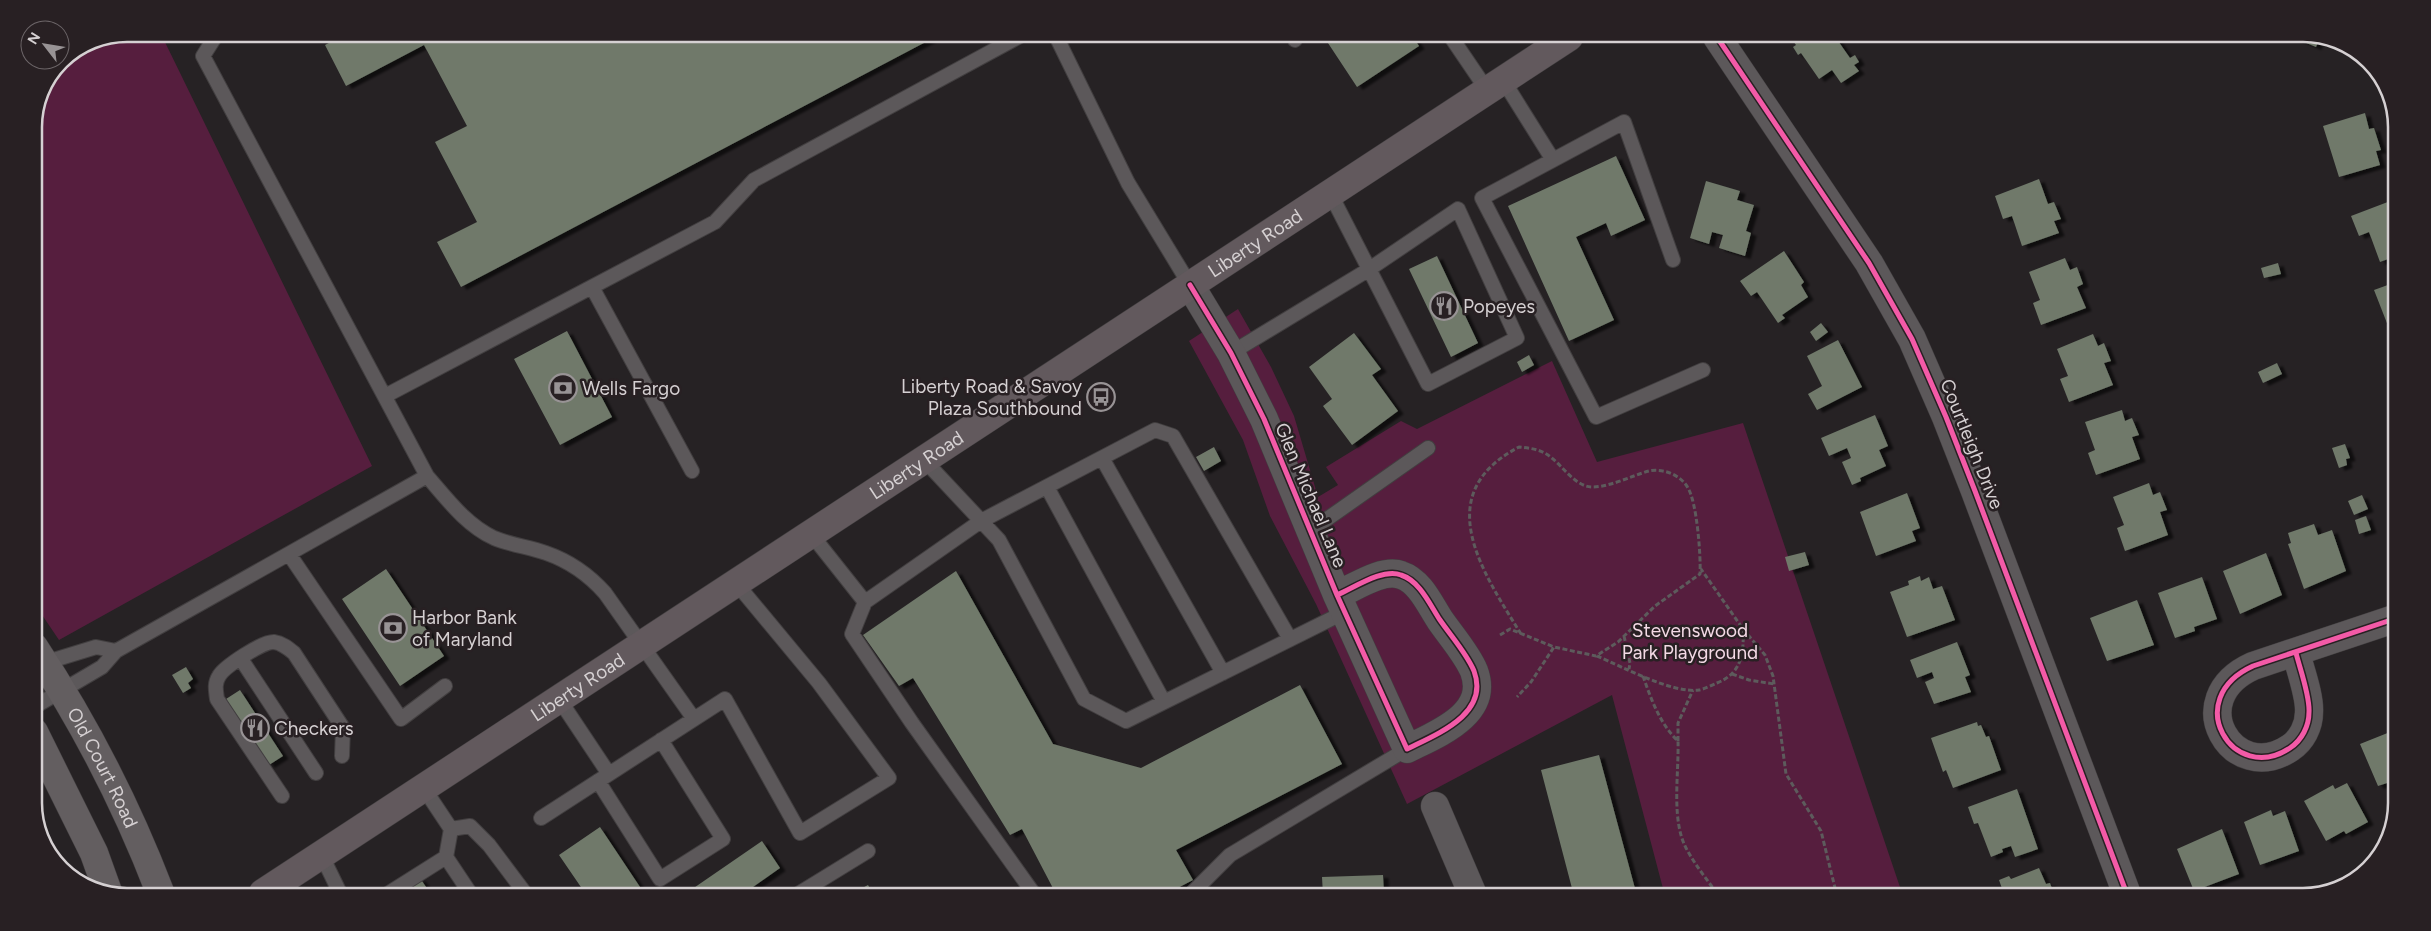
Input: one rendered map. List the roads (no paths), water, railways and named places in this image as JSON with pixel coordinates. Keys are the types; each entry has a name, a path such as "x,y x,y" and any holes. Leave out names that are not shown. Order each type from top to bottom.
{"main road":[{"name":"Liberty Road","path":"279,888 292,884 321,854 1561,42"},
{"name":"Old Court Road","path":"43,661 62,690 93,746 141,843 158,888"},
{"path":"43,750 94,853 106,886"}],"street":[{"name":"Courtleigh Drive","path":"1721,42 1869,263 1912,340 1946,417 1975,491 2125,888"},
{"name":"Glen Michael Lane","path":"1190,285 1231,353 1264,419 1341,603 1407,749"},
{"path":"1341,603 1384,574 1400,574 1416,583 1473,670 1478,688 1472,703 1456,724 1407,749"},
{"path":"2296,653 2388,622"},
{"path":"1435,806 1470,888"}],"lane":[{"path":"212,42 203,56 428,476 461,514 476,528 514,545 545,552 577,568 592,579 605,592 694,719"},
{"path":"384,396 715,222 754,180 1009,42"},
{"path":"1059,42 1128,183 1190,285"},
{"path":"1455,42 1495,85 1553,160"},
{"path":"1672,260 1624,122 1482,198 1596,417 1704,370"},
{"path":"1231,353 1368,270 1458,209 1517,338 1428,384 1368,270 1330,193"},
{"path":"592,287 692,471"},
{"path":"1030,888 852,634 865,602 982,521 1155,430 1173,436 1290,639"},
{"path":"1310,531 1428,448"},
{"path":"1102,458 1223,673"},
{"path":"924,460 1000,540 1084,699 1126,721 1290,639 1341,603"},
{"path":"43,702 102,667 116,651 428,476"},
{"path":"1047,487 1164,702"},
{"path":"811,534 865,602"},
{"path":"289,554 401,719 445,686"},
{"path":"541,818 725,699 800,833 889,778 819,683 736,583"},
{"path":"282,796 217,699 215,686 219,676 226,668 264,644 273,642 284,645 294,653 343,728 342,756"},
{"path":"43,654 96,647 116,651"},
{"path":"241,659 316,773"},
{"path":"559,699 660,879 722,839 661,740"},
{"path":"1197,888 1230,855 1407,749"},
{"path":"423,787 450,829 446,857 467,888"},
{"path":"450,829 470,826 489,845 521,888"},
{"path":"808,888 868,851"},
{"path":"321,854 338,888"},
{"path":"397,888 446,857"}],"place":[{"name":"Popeyes","path":"1444,306"},
{"name":"Wells Fargo","path":"563,388"},
{"name":"Liberty Road & Savoy Plaza Southbound","path":"1101,397"},
{"name":"Harbor Bank of Maryland","path":"393,628"},
{"name":"Checkers","path":"255,728"}],"park label":[{"name":"Stevenswood Park Playground","path":"1690,641"}]}
